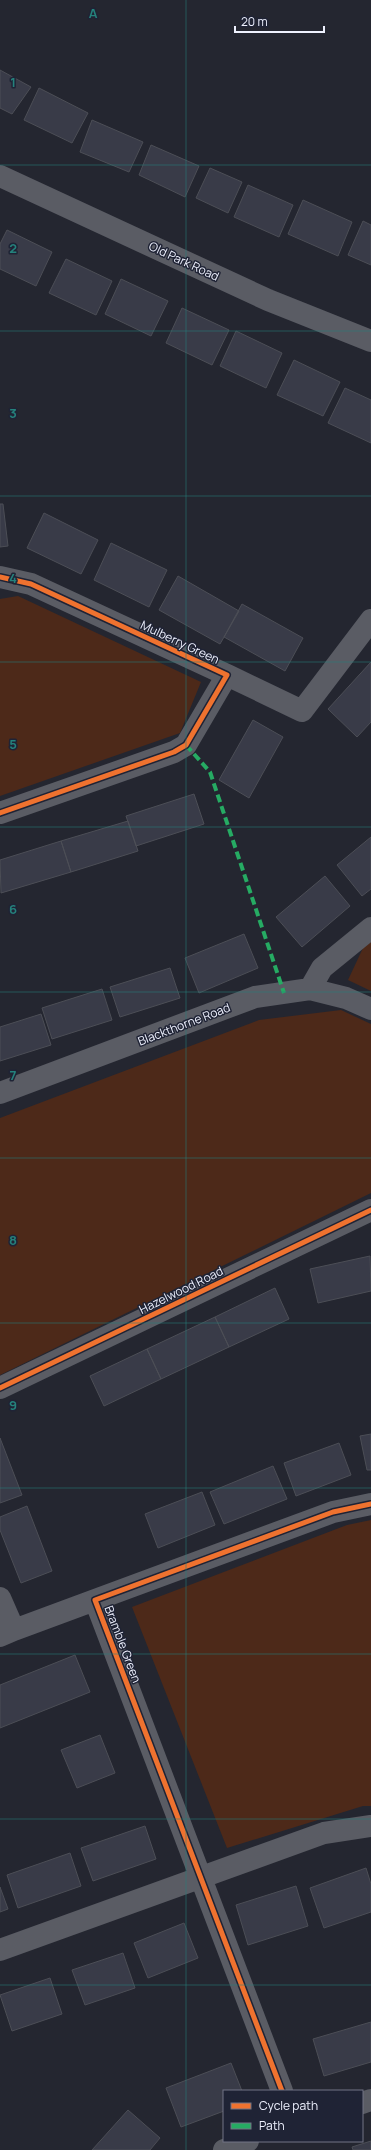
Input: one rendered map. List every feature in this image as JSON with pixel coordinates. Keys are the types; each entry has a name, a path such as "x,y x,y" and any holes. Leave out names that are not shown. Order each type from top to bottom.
{"street":[{"name":"Old Park Road","path":"0,176 268,300 371,341"},
{"name":"Mulberry Green","path":"0,577 31,584 227,675 186,745 174,752 0,813"},
{"path":"227,675 302,711 371,620"},
{"path":"310,988 322,968 371,928"},
{"name":"Blackthorne Road","path":"0,1093 255,997 310,988 346,998 371,1009"},
{"name":"Hazelwood Road","path":"0,1388 371,1210"},
{"name":"Bramble Green","path":"282,2090 202,1877 95,1600 333,1512 371,1504"},
{"path":"0,1598 7,1633 95,1600"},
{"path":"0,1950 324,1833 371,1826"},
{"path":"224,2150 245,2142"}],"shaded area":[{"path":"18,596 201,682 180,733 0,796 0,599"},
{"path":"371,942 371,991 348,980 363,948"},
{"path":"341,1010 371,1024 371,1193 0,1375 0,1118 259,1020"},
{"path":"371,1520 371,1806 363,1806 227,1848 132,1607 347,1525"}],"building":[{"path":"0,70 31,87 12,114 0,108"},
{"path":"39,88 88,113 72,143 24,120"},
{"path":"92,120 143,142 129,172 80,152"},
{"path":"151,145 199,166 185,197 139,175"},
{"path":"210,168 242,182 228,213 196,198"},
{"path":"248,185 293,205 279,237 234,217"},
{"path":"303,200 352,222 338,256 288,234"},
{"path":"363,221 371,225 371,265 348,255"},
{"path":"7,230 52,252 36,286 0,269 0,244"},
{"path":"66,259 112,281 96,315 49,293"},
{"path":"121,279 168,301 151,336 105,314"},
{"path":"182,308 229,330 212,365 166,343"},
{"path":"236,331 282,353 266,388 220,366"},
{"path":"294,360 340,382 323,416 277,395"},
{"path":"345,388 371,400 371,443 328,423"},
{"path":"0,504 3,504 8,546 0,547"},
{"path":"44,513 98,540 81,574 27,548"},
{"path":"111,543 167,570 149,607 94,580"},
{"path":"178,576 239,611 220,644 159,610"},
{"path":"242,604 303,638 285,671 224,637"},
{"path":"371,662 371,722 357,737 328,709"},
{"path":"253,720 283,737 249,798 219,780"},
{"path":"194,794 204,824 136,846 126,816"},
{"path":"128,821 138,851 71,872 61,841"},
{"path":"371,837 371,889 362,896 337,865"},
{"path":"61,841 71,872 1,893 0,860"},
{"path":"325,876 350,906 302,947 276,917"},
{"path":"244,934 258,968 199,993 185,958"},
{"path":"170,968 180,998 120,1017 110,987"},
{"path":"102,989 112,1020 52,1039 42,1008"},
{"path":"41,1014 51,1045 0,1061 0,1027"},
{"path":"370,1256 371,1291 318,1303 310,1269"},
{"path":"275,1288 289,1319 229,1347 215,1317"},
{"path":"215,1317 229,1347 161,1379 147,1349"},
{"path":"147,1349 161,1379 104,1406 90,1376"},
{"path":"371,1434 371,1470 367,1470 360,1436"},
{"path":"0,1438 22,1495 0,1503"},
{"path":"339,1443 351,1475 296,1496 284,1463"},
{"path":"273,1466 287,1499 224,1524 210,1492"},
{"path":"202,1492 215,1525 158,1548 145,1514"},
{"path":"27,1506 52,1571 21,1583 0,1530 0,1517"},
{"path":"75,1655 90,1692 0,1728 0,1685"},
{"path":"100,1735 115,1773 77,1788 61,1750"},
{"path":"145,1826 156,1859 93,1881 81,1848"},
{"path":"70,1853 81,1886 18,1908 7,1875"},
{"path":"366,1868 371,1884 371,1912 324,1928 310,1888"},
{"path":"296,1886 308,1926 248,1945 236,1905"},
{"path":"0,1887 8,1909 0,1912"},
{"path":"184,1923 198,1958 148,1978 134,1943"},
{"path":"123,1953 135,1988 85,2005 72,1970"},
{"path":"50,1978 62,2014 12,2031 0,1995"},
{"path":"371,2022 371,2062 324,2076 313,2039"},
{"path":"231,2063 242,2090 223,2090 223,2111 181,2127 166,2088"},
{"path":"128,2110 160,2138 150,2150 92,2150"},
{"path":"371,2141 371,2150 353,2150 352,2147"}],"marked path":[{"path":"186,745 210,772 284,993"}],"cycle path":[{"path":"0,577 31,584 227,675 186,745 174,752 0,813"},
{"path":"0,1388 371,1210"},
{"path":"282,2090 95,1600 333,1512 371,1504"}]}
